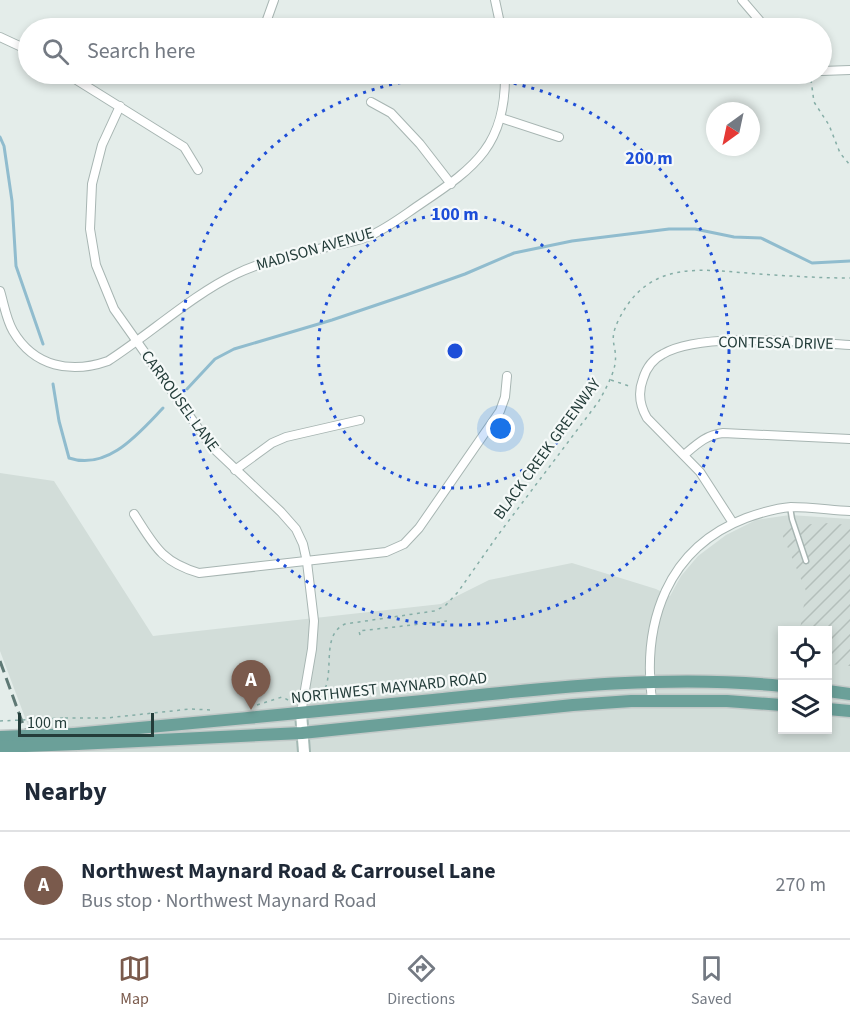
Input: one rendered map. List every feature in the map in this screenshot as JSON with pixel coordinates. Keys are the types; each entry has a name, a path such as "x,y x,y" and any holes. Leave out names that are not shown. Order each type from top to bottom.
{"main road":[{"name":"NORTHWEST MAYNARD ROAD","path":"0,747 301,713 564,687 649,681 729,682 778,686"},
{"path":"832,692 850,694"},
{"name":"NORTHWEST MAYNARD ROAD","path":"0,737 76,739 302,733 573,705 652,701 727,701 778,705"},
{"path":"832,709 850,711"}],"street":[{"path":"268,18 274,0"},
{"path":"495,0 499,18"},
{"path":"742,0 757,18"},
{"path":"0,37 18,45"},
{"path":"832,70 850,70"},
{"path":"84,84 184,147 198,170"},
{"name":"MADISON AVENUE","path":"0,291 10,323 20,341 42,359 69,368 90,368 108,361 202,294 234,275 275,259 368,236 399,219 451,184 482,156 493,138 501,118 505,84"},
{"path":"371,102 391,113 420,144 451,184"},
{"name":"CARROUSEL LANE","path":"120,106 106,133 93,173 90,229 96,264 114,309 210,445 281,512 296,529 303,544 314,629 301,713"},
{"path":"501,118 559,137"},
{"name":"CONTESSA DRIVE","path":"733,523 710,486 684,455 652,425 643,410 641,385 646,372 662,354 682,347 722,340 850,345"},
{"path":"134,514 160,554 171,563 199,573 386,552 410,539 500,411 505,397 507,376"},
{"path":"235,470 265,448 286,437 360,420"},
{"path":"684,455 702,440 714,434 723,433 850,439"},
{"path":"652,701 649,681 651,635 657,611 670,582 693,552 713,535 733,523 771,510 790,507 850,512"},
{"path":"301,713 304,752"}],"lane":[{"path":"790,507 806,561"}],"path":[{"path":"812,84 814,102 829,125 840,153 850,165"},
{"name":"BLACK CREEK GREENWAY","path":"320,698 325,693 332,638 337,628 365,620 434,611 448,603 595,406 610,380 616,363 612,336 615,328 640,290 653,280 683,270 850,278"},
{"path":"610,380 634,387"},
{"path":"360,635 359,631 447,621"},
{"path":"253,707 282,697 290,700"},
{"path":"0,722 106,718 190,709 215,710"}],"shaded area":[{"path":"0,473 54,481 153,636 441,604 489,580 572,563 656,589 670,596 681,576 698,556 726,535 756,520 790,515 850,519 850,752 38,752 0,651"},
{"path":"824,523 850,525 850,666 832,664 832,626 801,626 806,591 779,527"}],"waterway":[{"path":"0,137 4,146 12,201 16,266 43,344"},
{"path":"187,389 215,359 234,349 406,295 465,274 514,253 572,241 669,229 695,229 734,237 761,238 812,263 850,261"},
{"path":"53,384 59,421 69,458 83,461 110,454 133,438 163,408"}],"railway":[{"path":"0,661 33,752"}],"place":[{"name":"Northwest Maynard Road & Carrousel Lane","path":"251,710"}]}
